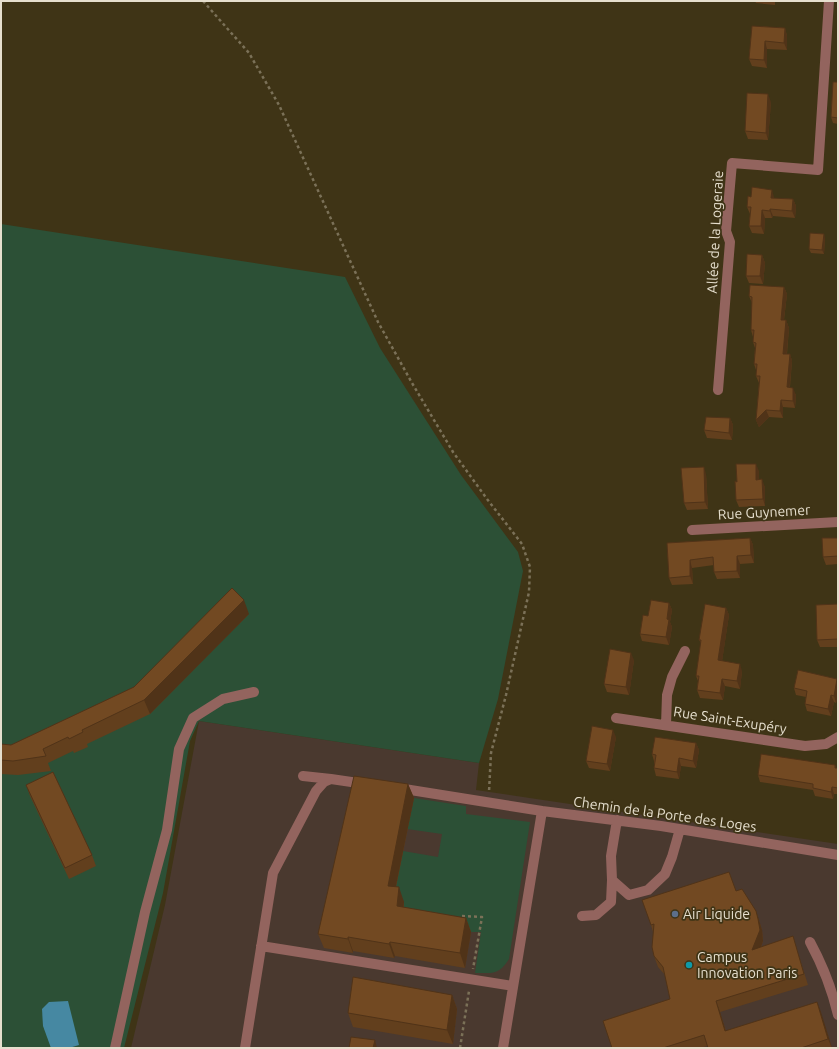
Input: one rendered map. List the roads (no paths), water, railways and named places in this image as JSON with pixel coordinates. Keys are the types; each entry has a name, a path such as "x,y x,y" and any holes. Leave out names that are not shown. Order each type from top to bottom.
{"street":[{"name":"Allée de la Logeraie","path":"718,390 730,242 726,231 732,163 818,170 829,1"},
{"name":"Rue Guynemer","path":"692,530 838,522"},
{"path":"666,725 667,695 672,677 684,651"},
{"path":"115,1048 145,912 167,830 179,749 193,718 223,699 254,692"},
{"name":"Rue Saint-Exupéry","path":"616,718 805,746 826,744 838,737"},
{"path":"303,776 373,785"},
{"path":"245,1048 273,873 316,790 324,782 331,779"},
{"name":"Chemin de la Porte des Loges","path":"388,787 542,811 680,829 838,855"},
{"path":"503,1048 542,811"},
{"path":"582,916 596,916 610,902 612,880 611,856 617,820"},
{"path":"612,880 629,895 648,890 665,874 672,857 680,829"},
{"path":"810,942 823,967 834,996 838,1015"},
{"path":"261,946 513,986"}],"water":[{"path":"68,1001 79,1045 69,1048 51,1048 43,1026 42,1009 49,1002"}],"place":[{"name":"Air Liquide","path":"675,914"},
{"name":"Campus Innovation Paris","path":"689,965"}]}
